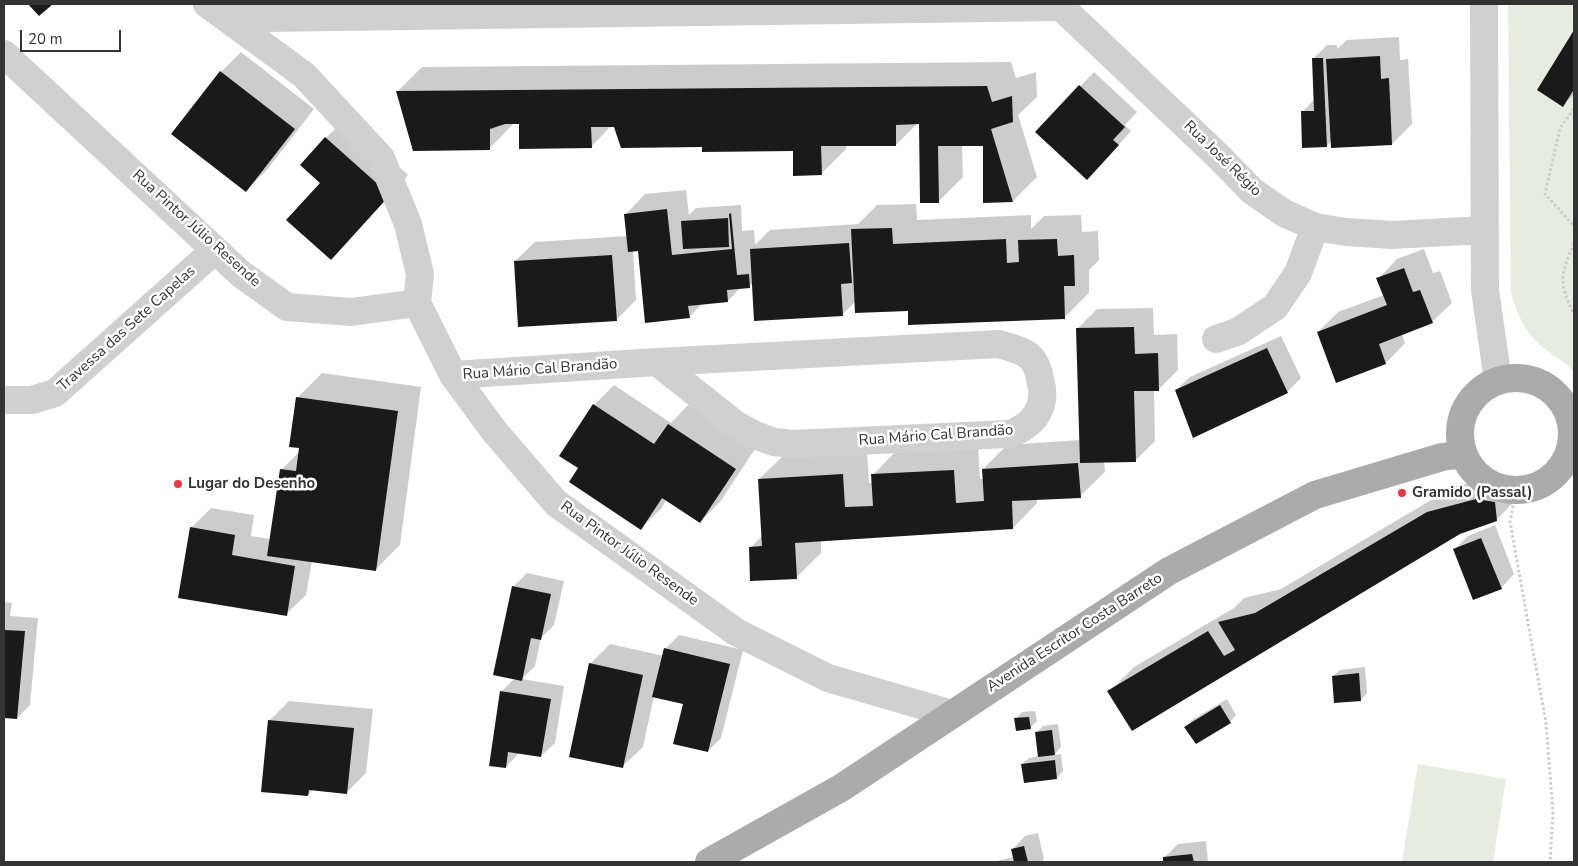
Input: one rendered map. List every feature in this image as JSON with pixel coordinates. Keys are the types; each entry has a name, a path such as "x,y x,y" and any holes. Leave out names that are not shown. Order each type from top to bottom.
{"main road":[{"path":"1522,377 1536,381 1559,397 1568,410 1572,423 1573,443 1566,462 1553,478 1536,487 1516,491 1492,486 1471,469 1463,454 1459,433 1463,413 1476,394 1498,380 1522,377"},
{"name":"Avenida Escritor Costa Barreto","path":"710,862 840,788 1169,571 1315,495 1442,457 1463,454"}],"street":[{"path":"207,4 304,76 381,158 410,232 420,274 417,303"},
{"path":"243,4 265,18 1060,5"},
{"path":"1484,4 1485,290 1498,380"},
{"name":"Rua José Régio","path":"1060,5 1218,155 1252,191 1284,213 1315,228 1392,235 1484,230"},
{"name":"Rua Pintor Júlio Resende","path":"4,54 215,250 242,274 287,307 351,312 417,303 453,375 495,432 556,503 736,632 828,678 952,714"},
{"path":"1216,339 1237,332 1275,307 1298,273 1315,228"},
{"name":"Travessa das Sete Capelas","path":"4,400 32,400 54,393 215,250"},
{"name":"Rua Mário Cal Brandão","path":"453,375 657,362 998,344 1031,357 1038,372 1043,391 1035,419 1022,430 1010,434 792,444 774,442 755,435 735,424 657,362"}],"path":[{"path":"1574,109 1560,128 1545,194 1574,226"},
{"path":"1574,243 1562,278 1564,295 1574,314"},
{"path":"1516,491 1510,522 1546,723 1553,812 1550,862"}],"shaded area":[{"path":"1508,4 1574,4 1574,372 1540,345 1530,334 1518,314 1511,293"},
{"path":"1418,764 1506,779 1493,862 1402,862"}],"building":[{"path":"28,4 53,4 39,16"},
{"path":"1574,30 1574,89 1563,107 1537,90"},
{"path":"1380,56 1381,79 1389,78 1392,145 1331,148 1326,59"},
{"path":"1312,58 1323,58 1327,147 1302,148 1301,111 1314,111"},
{"path":"220,71 295,129 246,192 171,134"},
{"path":"1079,85 1125,127 1113,140 1119,145 1087,180 1035,132"},
{"path":"987,86 992,102 1012,96 1013,122 991,129 1013,202 983,203 983,146 938,146 939,203 920,203 919,124 896,125 896,146 821,146 822,175 793,176 793,151 702,152 702,147 621,148 614,127 591,127 592,148 519,149 519,124 505,124 490,129 490,150 413,151 396,91"},
{"path":"325,137 390,195 331,260 286,220 320,183 300,165"},
{"path":"667,209 672,255 732,249 729,214 731,213 737,275 749,274 750,288 727,290 728,302 688,306 690,318 645,323 638,251 628,252 624,214"},
{"path":"728,218 729,247 683,249 681,221"},
{"path":"892,228 893,244 1006,239 1007,263 1019,262 1018,240 1057,239 1058,256 1074,255 1075,286 1064,286 1065,319 908,325 908,311 855,313 851,229"},
{"path":"849,243 852,283 841,284 843,316 754,321 750,249"},
{"path":"612,255 617,321 518,327 514,261"},
{"path":"1404,268 1413,292 1420,290 1433,323 1379,344 1386,364 1336,383 1317,332 1387,305 1376,278"},
{"path":"1134,327 1135,354 1158,353 1159,391 1134,391 1136,462 1080,463 1076,328"},
{"path":"1267,348 1288,393 1193,438 1175,390"},
{"path":"296,397 398,411 376,571 267,556 280,469 296,471 299,448 289,447"},
{"path":"593,404 654,444 668,424 736,469 700,523 662,498 641,530 569,482 578,468 559,456"},
{"path":"1078,463 1081,498 1012,501 1013,529 795,543 797,579 750,581 749,547 762,546 758,479 843,474 845,507 873,506 871,474 954,470 956,503 984,501 982,469"},
{"path":"1476,499 1495,502 1497,521 1460,534 1132,731 1107,691 1208,631 1224,656 1235,650 1218,622 1255,613 1427,512"},
{"path":"190,527 235,535 232,555 295,566 287,616 178,598"},
{"path":"1481,538 1502,589 1473,600 1453,549"},
{"path":"512,586 551,594 541,640 531,638 522,681 493,675"},
{"path":"4,630 25,631 17,719 4,718"},
{"path":"664,648 730,664 708,752 673,744 683,704 652,697"},
{"path":"589,663 643,675 623,768 569,757"},
{"path":"1359,673 1361,701 1334,703 1332,676"},
{"path":"500,691 551,699 541,757 508,752 506,768 489,766"},
{"path":"1220,705 1231,723 1196,744 1184,727"},
{"path":"1029,717 1031,729 1016,731 1014,718"},
{"path":"268,720 354,728 347,794 309,790 308,796 261,792"},
{"path":"1052,730 1055,755 1038,757 1035,732"},
{"path":"1055,760 1057,779 1024,783 1021,764"},
{"path":"1024,846 1028,862 1014,862 1011,849"},
{"path":"1192,854 1194,862 1163,862 1163,857"}],"place":[{"name":"Lugar do Desenho","path":"178,484"},
{"name":"Gramido (Passal)","path":"1402,493"}]}
